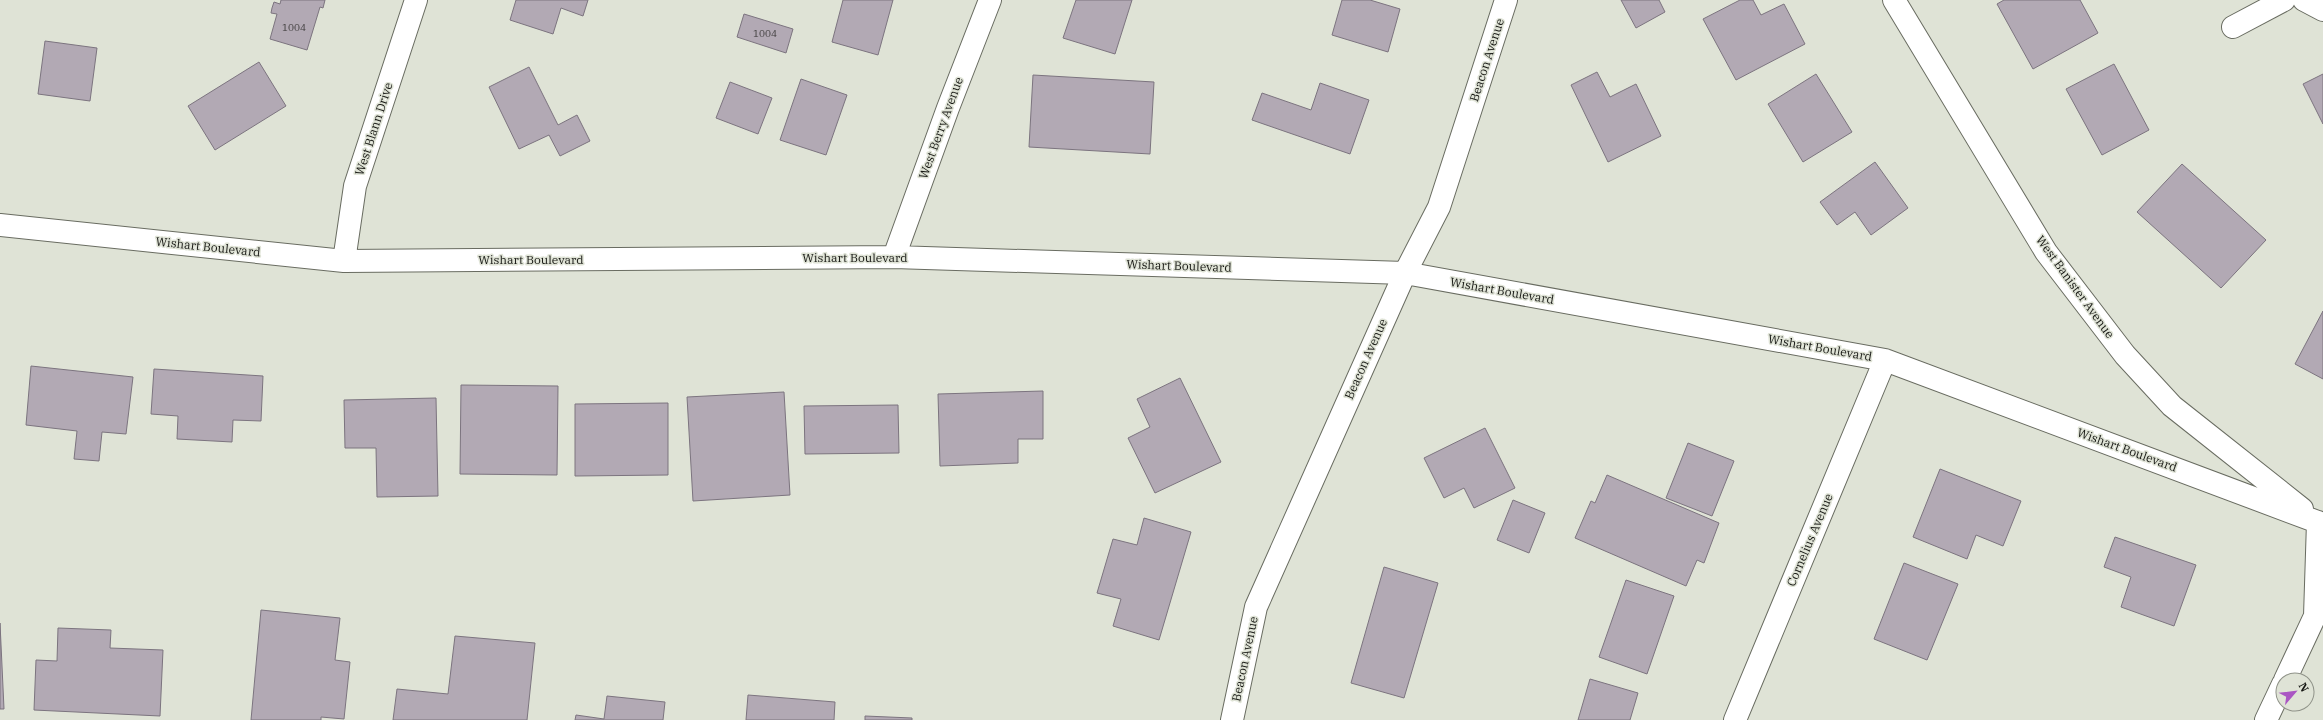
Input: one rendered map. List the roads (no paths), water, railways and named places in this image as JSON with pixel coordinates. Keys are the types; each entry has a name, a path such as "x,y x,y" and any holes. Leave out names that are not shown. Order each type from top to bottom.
{"street":[{"name":"West Blann Drive","path":"344,261 355,186 416,0"},
{"name":"West Berry Avenue","path":"894,258 948,108 990,0"},
{"name":"Beacon Avenue","path":"1232,720 1256,607 1405,273 1439,207 1506,0"},
{"name":"West Banister Avenue","path":"1894,0 2046,252 2125,355 2172,406 2321,522"},
{"path":"2233,27 2284,0"},
{"path":"2304,0 2323,10"},
{"name":"Wishart Boulevard","path":"0,225 344,261 894,258 1405,273 1884,360 2321,522"},
{"name":"Cornelius Avenue","path":"1735,720 1884,360"},
{"path":"2289,672 2315,616 2321,522"},
{"path":"2266,720 2275,701"}]}
